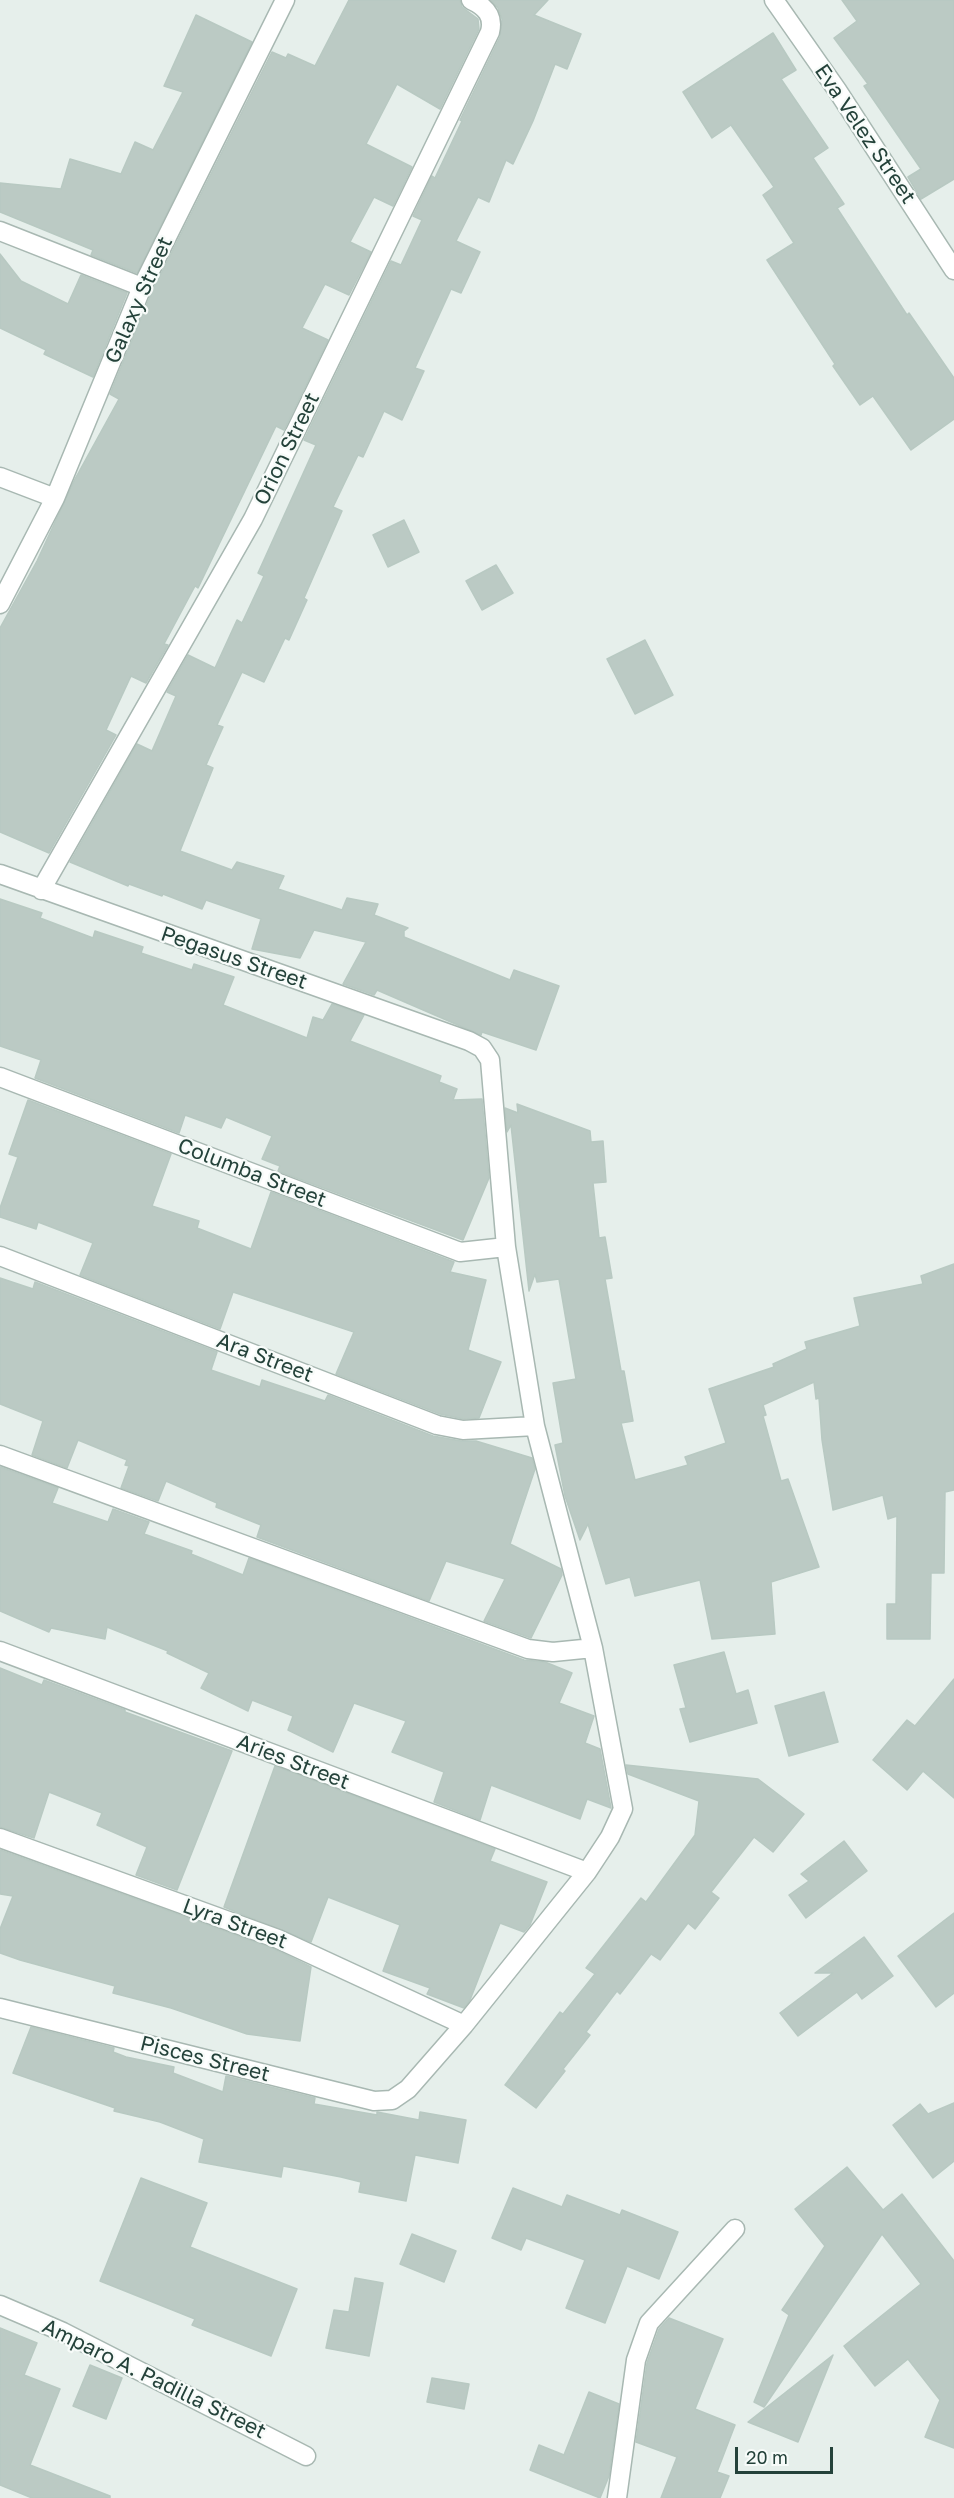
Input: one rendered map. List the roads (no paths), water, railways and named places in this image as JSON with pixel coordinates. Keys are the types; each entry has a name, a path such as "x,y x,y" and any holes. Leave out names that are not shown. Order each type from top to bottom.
{"street":[{"name":"Galaxy Street","path":"0,604 55,498 142,287 285,0"},
{"name":"Orion Street","path":"41,890 253,519 490,32 492,23 490,16 484,8 471,0"},
{"name":"Eva Velez Street","path":"774,0 837,90 954,270"},
{"path":"0,231 142,287"},
{"path":"0,477 55,498"},
{"name":"Pegasus Street","path":"0,874 469,1041 482,1048 490,1060 506,1247"},
{"name":"Columba Street","path":"0,1077 460,1252 506,1247"},
{"path":"464,2025 587,1872 610,1837 623,1809 593,1648 535,1426 506,1247"},
{"name":"Ara Street","path":"0,1256 437,1425 463,1430 535,1426"},
{"path":"0,1455 528,1649 553,1652 593,1648"},
{"name":"Aries Street","path":"0,1651 587,1872"},
{"name":"Lyra Street","path":"0,1838 278,1939 464,2025"},
{"name":"Pisces Street","path":"0,2008 374,2101 392,2100 408,2089 464,2025"},
{"path":"617,2498 636,2360 649,2323 735,2229"},
{"name":"Amparo A. Padilla Street","path":"0,2305 63,2332 306,2456"}]}
